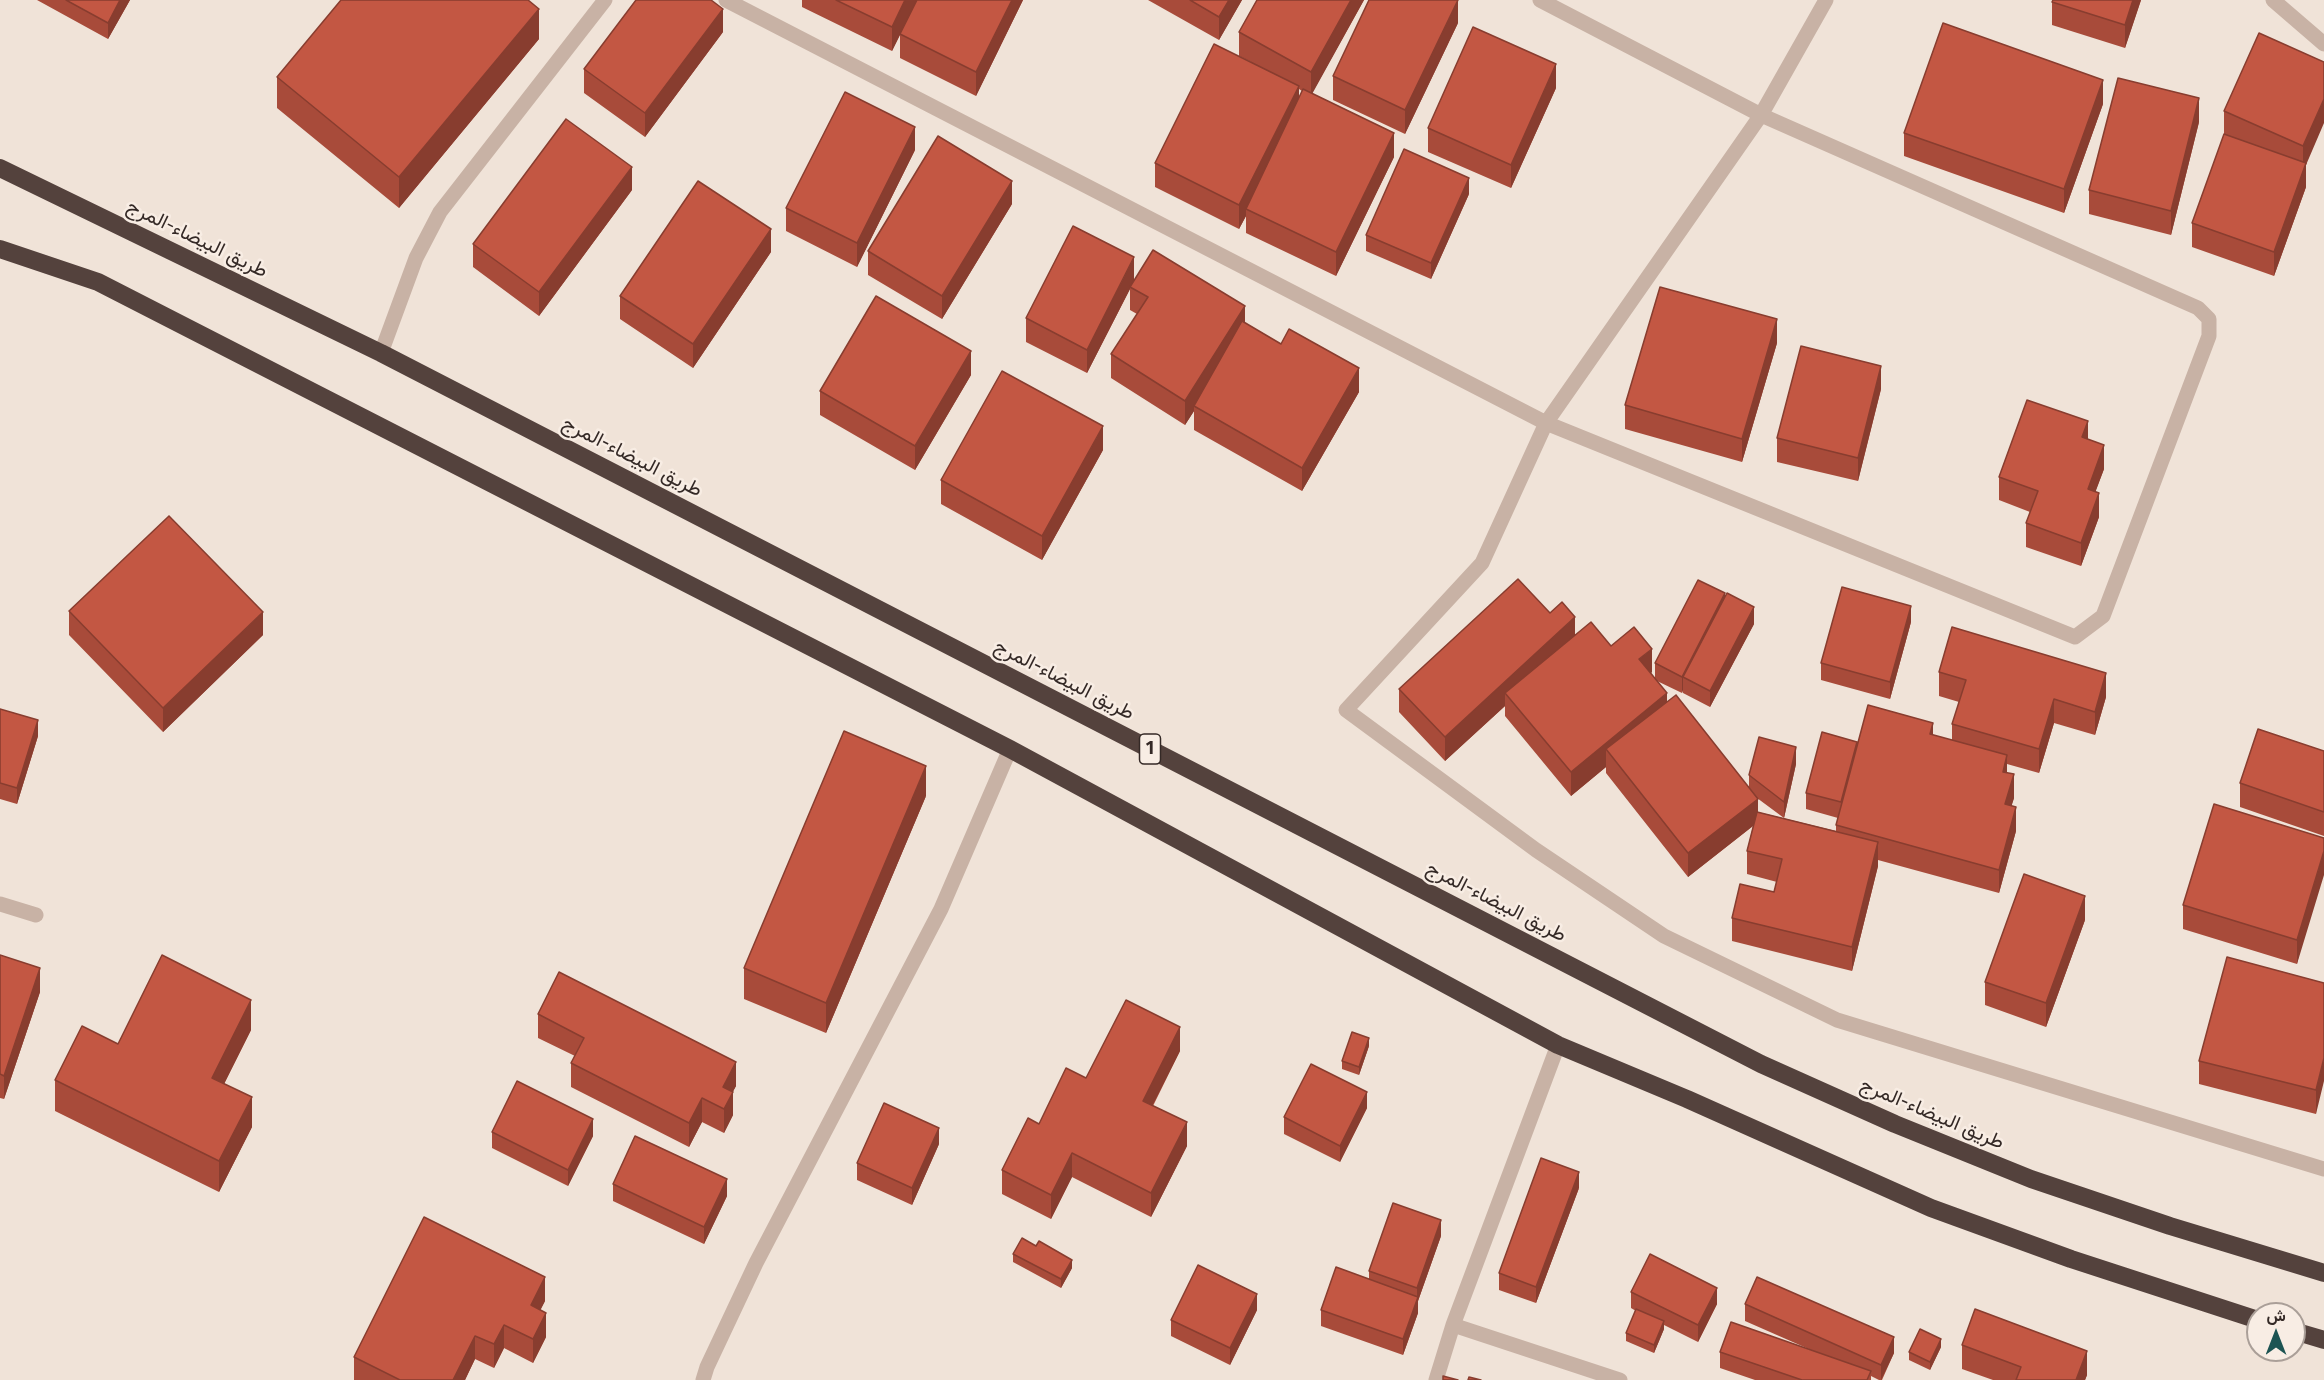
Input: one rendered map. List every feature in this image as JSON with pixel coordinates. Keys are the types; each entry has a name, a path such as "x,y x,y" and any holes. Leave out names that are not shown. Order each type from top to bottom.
{"highway":[{"name":"طريق البيضاء-المرج","path":"0,168 381,353 1761,1064 1894,1124 2031,1179 2170,1226 2324,1273"},
{"path":"0,249 98,282 1010,749 1557,1046 1687,1099 1931,1208 2071,1259 2246,1316"},
{"path":"2306,1335 2324,1340"}],"street":[{"path":"381,353 416,258 440,212 605,0"},
{"path":"726,0 1546,423 2075,637 2103,616 2209,336 2209,320 2198,308 1761,116 1540,0"},
{"path":"1826,0 1761,116 1546,423 1482,563 1346,710 1536,850 1664,936 1837,1020 2324,1169"},
{"path":"2273,0 2324,44"},
{"path":"703,1380 756,1263 941,909 1010,749"},
{"path":"0,904 36,915"},
{"path":"1436,1380 1453,1325 1557,1046"},
{"path":"1453,1325 1620,1380"}],"building":[{"path":"66,0 120,0 108,23"},
{"path":"341,0 528,0 539,9 399,177 277,77"},
{"path":"636,0 711,0 723,9 645,113 584,69"},
{"path":"836,0 905,0 892,27"},
{"path":"917,0 1012,0 976,72 900,34"},
{"path":"1190,0 1229,0 1219,17"},
{"path":"1257,0 1351,0 1311,72 1239,32"},
{"path":"1369,0 1458,0 1405,110 1333,76"},
{"path":"2053,0 2133,0 2125,25 2052,2"},
{"path":"1943,23 2103,80 2064,189 1904,133"},
{"path":"1473,27 1556,64 1511,165 1428,128"},
{"path":"2259,33 2324,62 2324,99 2303,146 2224,111"},
{"path":"1214,44 1299,86 1239,205 1155,163"},
{"path":"2118,78 2199,98 2171,211 2089,190"},
{"path":"1303,89 1394,133 1336,252 1246,209"},
{"path":"845,92 915,127 857,243 786,208"},
{"path":"566,119 632,167 539,292 473,244"},
{"path":"2224,134 2306,163 2274,252 2192,223"},
{"path":"938,136 1012,181 942,296 868,251"},
{"path":"1404,149 1469,178 1431,263 1366,235"},
{"path":"698,181 771,229 693,344 620,296"},
{"path":"1073,226 1134,257 1087,350 1026,318"},
{"path":"1153,250 1245,306 1185,401 1111,354 1148,297 1130,287"},
{"path":"1660,287 1777,319 1742,439 1625,405"},
{"path":"876,296 971,351 915,446 820,391"},
{"path":"1242,321 1281,344 1289,329 1359,368 1302,468 1194,406"},
{"path":"1801,346 1881,366 1858,458 1777,438"},
{"path":"1002,371 1103,426 1042,536 941,480"},
{"path":"2027,400 2088,421 2082,437 2104,445 2088,489 2099,493 2081,543 2026,523 2038,491 1999,477"},
{"path":"169,516 263,612 163,708 69,611"},
{"path":"1518,579 1550,613 1562,602 1575,617 1445,737 1399,689"},
{"path":"1698,580 1725,593 1682,677 1655,663"},
{"path":"1842,587 1911,606 1890,682 1821,663"},
{"path":"1727,593 1754,607 1710,691 1683,677"},
{"path":"1591,622 1611,646 1634,627 1652,649 1639,659 1667,693 1571,772 1505,693"},
{"path":"1952,627 2106,673 2095,712 2054,699 2039,749 1952,724 1966,680 1939,672"},
{"path":"1676,695 1758,799 1688,853 1606,749"},
{"path":"1868,705 1933,723 1930,734 2007,755 2003,772 2014,774 2005,804 2016,807 1999,870 1836,825"},
{"path":"0,709 38,720 17,788 0,783"},
{"path":"2258,729 2324,751 2324,812 2240,783"},
{"path":"844,731 926,766 826,1003 744,968"},
{"path":"1822,732 1857,742 1841,802 1806,793"},
{"path":"1759,737 1796,747 1784,802 1749,775"},
{"path":"2214,804 2324,838 2324,851 2297,940 2183,905"},
{"path":"1757,812 1878,842 1852,947 1732,918 1740,884 1774,892 1782,859 1747,851"},
{"path":"2024,874 2085,896 2046,1003 1985,982"},
{"path":"0,955 40,968 4,1076 0,1074"},
{"path":"162,955 251,1000 212,1078 252,1097 219,1161 55,1080 82,1026 118,1044"},
{"path":"2227,957 2324,983 2324,1058 2316,1090 2199,1061"},
{"path":"559,972 736,1062 723,1087 733,1092 724,1109 702,1098 689,1123 571,1063 584,1038 538,1014"},
{"path":"1126,1000 1180,1027 1143,1101 1187,1122 1151,1193 1072,1153 1051,1195 1002,1170 1028,1118 1039,1124 1066,1068 1086,1078"},
{"path":"1352,1032 1369,1038 1359,1067 1342,1061"},
{"path":"1311,1064 1367,1092 1340,1146 1284,1117"},
{"path":"517,1081 593,1119 568,1170 492,1132"},
{"path":"884,1103 939,1128 912,1188 857,1163"},
{"path":"635,1136 727,1179 704,1227 613,1184"},
{"path":"1541,1158 1579,1172 1536,1287 1499,1273"},
{"path":"1393,1203 1441,1220 1417,1288 1369,1271"},
{"path":"424,1217 545,1277 531,1305 546,1313 533,1339 504,1325 494,1344 475,1336 453,1380 400,1380 354,1357"},
{"path":"1022,1238 1036,1246 1039,1241 1072,1260 1061,1279 1013,1254"},
{"path":"1650,1254 1717,1288 1698,1325 1631,1292"},
{"path":"1198,1265 1257,1294 1230,1348 1171,1320"},
{"path":"1336,1267 1418,1297 1403,1339 1321,1310"},
{"path":"1757,1277 1894,1337 1881,1365 1745,1304"},
{"path":"1636,1309 1664,1321 1654,1345 1626,1333"},
{"path":"1975,1309 2087,1351 2076,1380 2016,1380 2021,1367 1962,1345"},
{"path":"1731,1322 1871,1371 1867,1380 1802,1380 1720,1352"},
{"path":"1920,1329 1941,1339 1930,1362 1909,1352"},
{"path":"1443,1376 1458,1380 1443,1380"}]}
